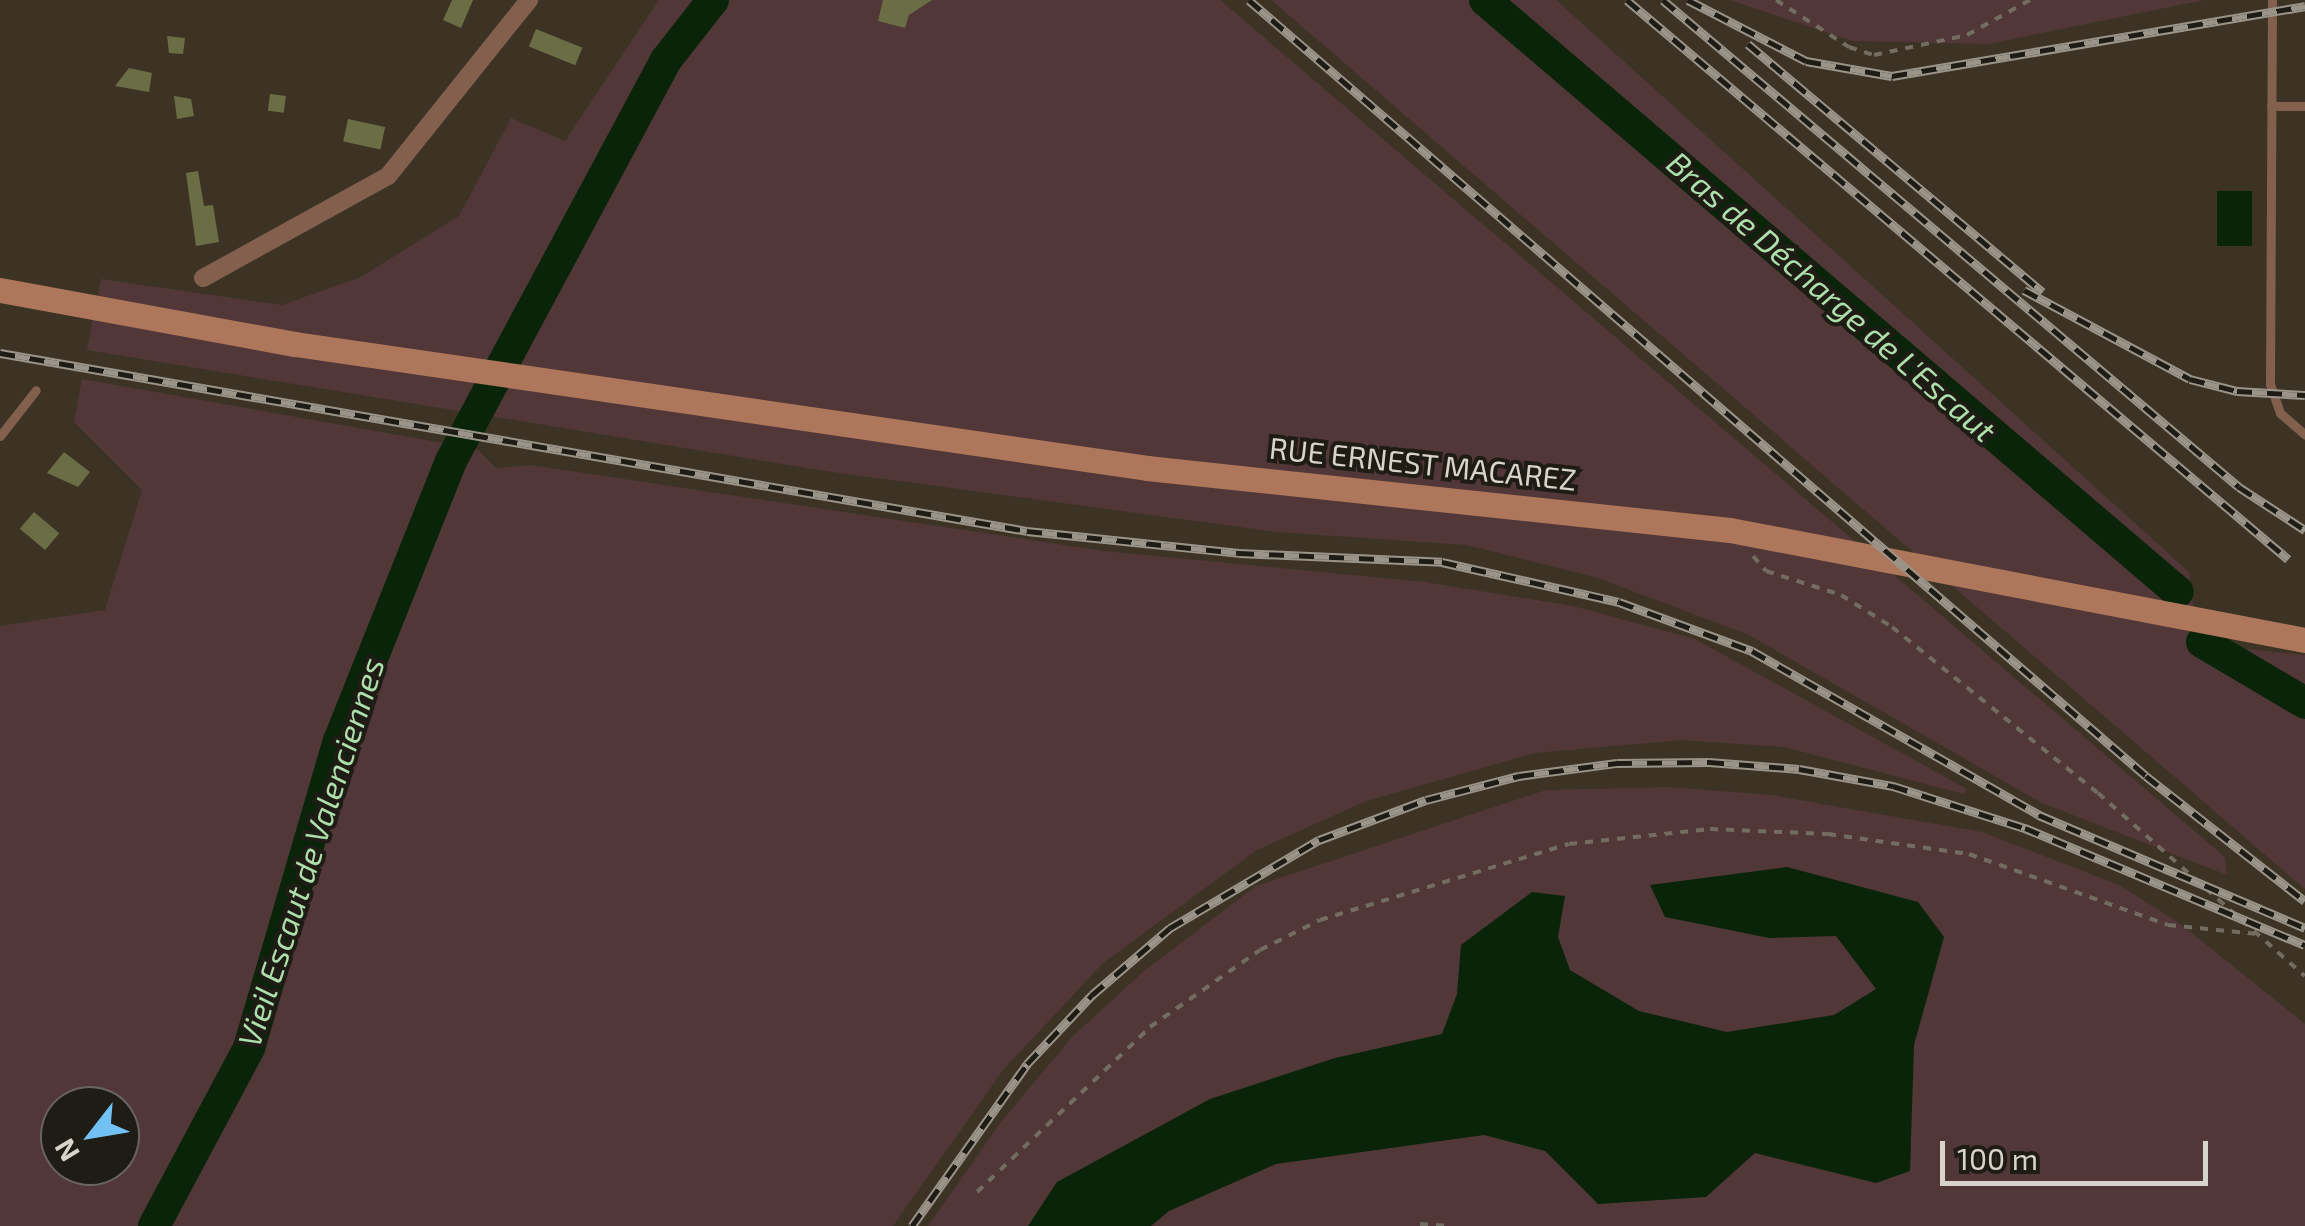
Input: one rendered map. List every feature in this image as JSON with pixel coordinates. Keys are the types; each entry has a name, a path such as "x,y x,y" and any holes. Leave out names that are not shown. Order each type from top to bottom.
{"main road":[{"name":"RUE ERNEST MACAREZ","path":"0,290 434,364 1147,468 1746,533 2305,640"}],"street":[{"path":"203,278 388,176 529,0"}],"lane":[{"path":"2272,0 2270,390 2285,420 2305,435"},
{"path":"2271,106 2305,106"},
{"path":"0,436 36,390"}],"path":[{"path":"1776,0 1849,47 1874,54 1968,36 2030,0"},
{"path":"1746,533 1760,566 1841,595 1892,627 2305,976"},
{"path":"977,1192 1140,1036 1260,950 1320,920 1570,844 1710,830 1828,834 1968,854 2168,926 2258,934"},
{"path":"1420,1224 1450,1226"}],"shaded area":[{"path":"659,0 1220,0 2225,857 2227,875 2042,803 1749,635 1595,577 1467,545 1277,532 825,471 87,350 101,279 282,305 361,277 459,216 511,118 565,141"},
{"path":"1271,0 1556,0 2189,572 2198,644 2305,655 2305,889"},
{"path":"1730,0 2204,0 1988,44 1852,41"},
{"path":"2217,191 2252,191 2252,246 2217,246"},
{"path":"82,379 477,449 496,468 531,465 1104,551 1425,582 1573,606 1695,639 1967,789 1964,794 1784,747 1682,740 1535,753 1366,801 1257,850 1103,963 1003,1070 893,1226 0,1226 0,626 105,610 142,490 74,422"},
{"path":"1668,787 1771,795 1982,832 2119,885 2179,923 2305,1024 2305,1226 928,1226 1001,1122 1072,1037 1144,971 1256,886 1546,790"},
{"path":"1787,867 1918,902 1944,937 1914,1045 1910,1171 1876,1183 1755,1153 1706,1197 1598,1204 1545,1151 1484,1135 1276,1164 1169,1211 1151,1226 1028,1226 1057,1182 1210,1099 1335,1058 1442,1034 1457,994 1461,945 1532,892 1565,896 1558,937 1570,970 1639,1011 1727,1032 1834,1015 1876,989 1836,936 1769,938 1665,917 1650,885"}],"building":[{"path":"452,0 473,0 461,28 443,20"},
{"path":"883,0 932,0 909,15 905,28 878,21"},
{"path":"536,29 582,48 575,65 529,47"},
{"path":"167,36 185,38 183,54 169,53"},
{"path":"129,68 152,73 149,92 115,86"},
{"path":"270,94 286,96 284,113 268,111"},
{"path":"174,96 191,99 194,116 177,119"},
{"path":"348,119 385,127 380,149 343,141"},
{"path":"198,171 204,206 213,205 219,242 196,246 186,173"},
{"path":"64,452 90,472 78,487 47,473"},
{"path":"34,512 59,533 45,550 20,529"}],"waterway":[{"name":"Vieil Escaut de Valenciennes","path":"154,1226 249,1048 339,741 451,461 666,60 713,0"},
{"name":"Bras de Décharge de L'Escaut","path":"1485,0 2178,592"},
{"name":"Bras de Décharge de L'Escaut","path":"2202,642 2305,703"}],"railway":[{"path":"1249,0 2146,776 2305,901"},
{"path":"1627,0 2288,559"},
{"path":"1663,0 2239,487 2305,530"},
{"path":"1688,0 1806,61 1892,76 2305,6"},
{"path":"1748,44 2043,292"},
{"path":"2024,290 2190,379 2237,391 2305,395"},
{"path":"0,353 1027,531 1239,553 1442,562 1619,602 1752,651 2039,815 2305,928"},
{"path":"912,1226 1027,1064 1092,995 1170,928 1319,840 1426,800 1519,776 1617,763 1709,762 1799,769 1893,786 2025,828 2305,945"}]}
